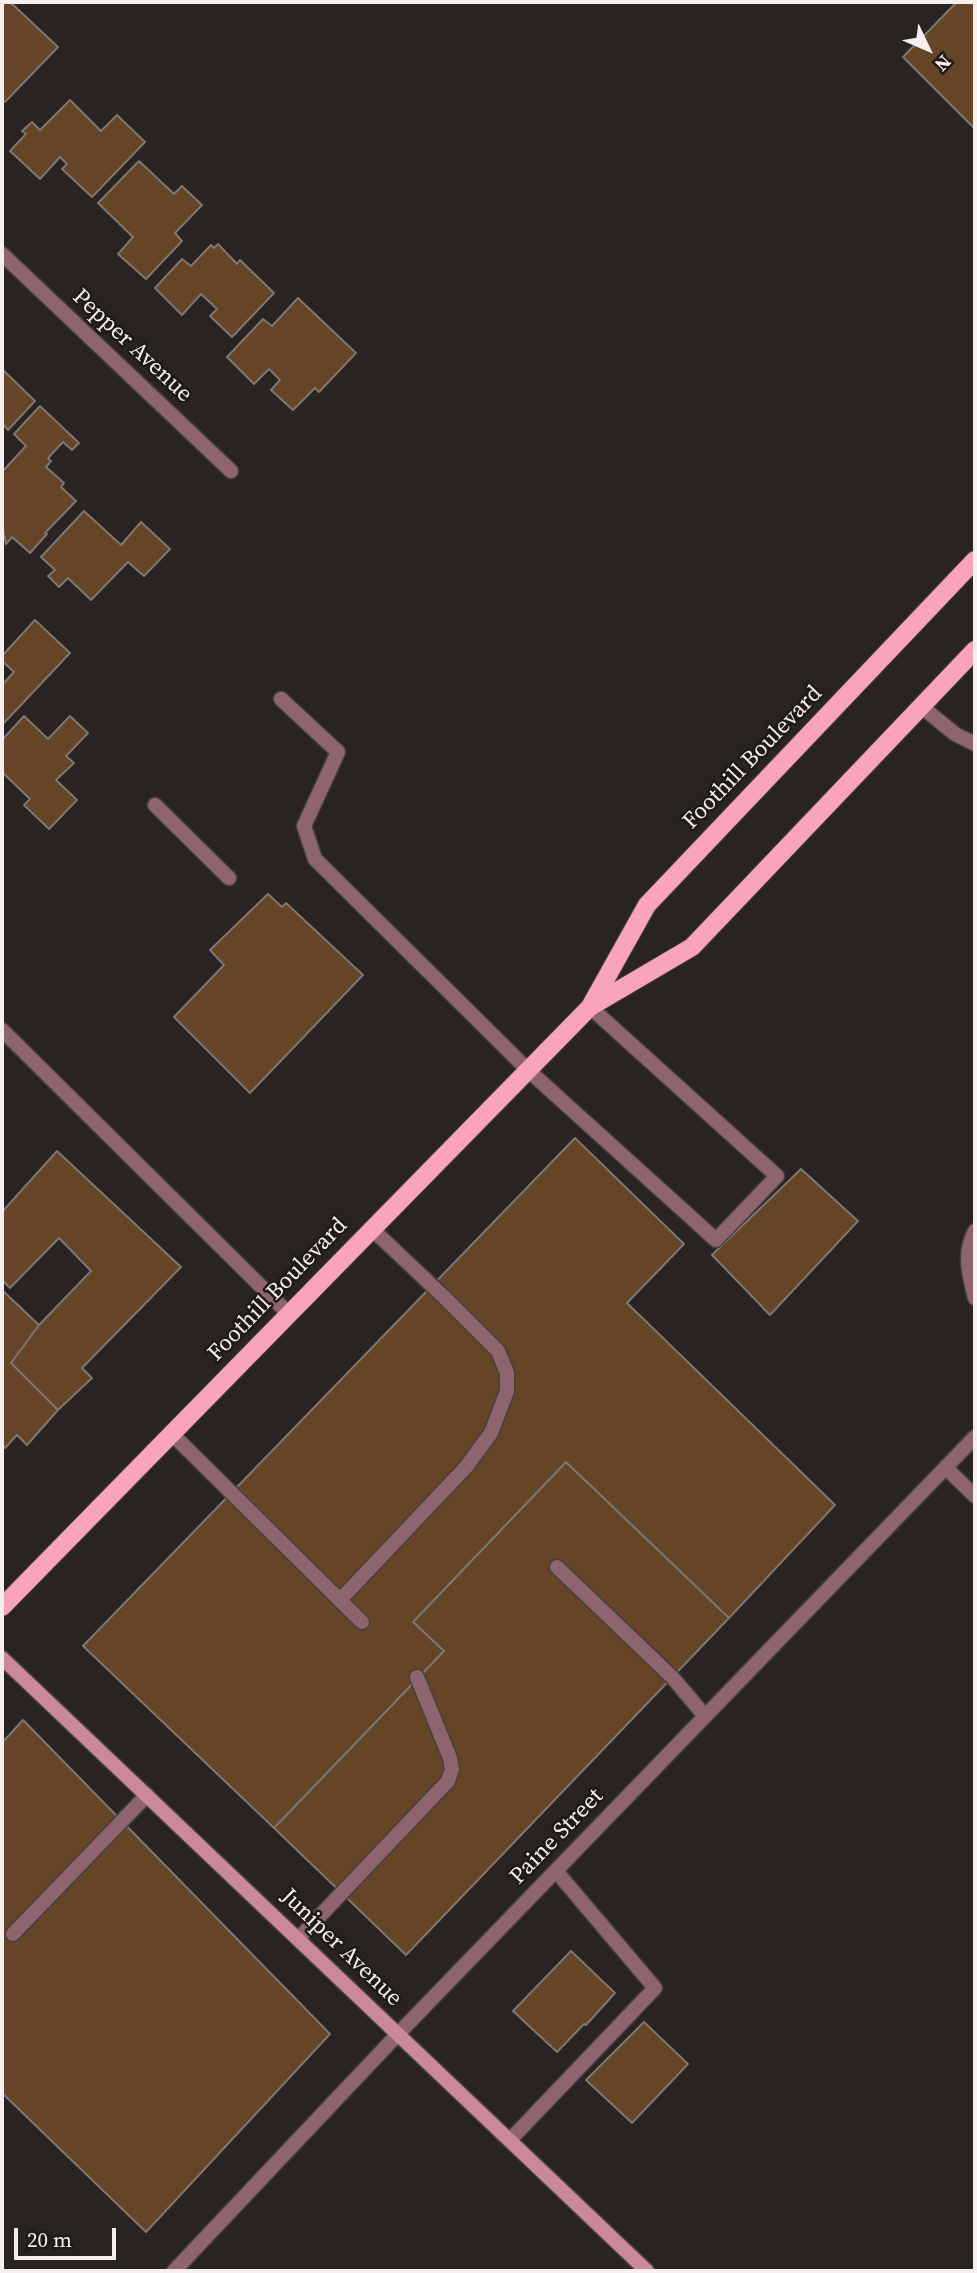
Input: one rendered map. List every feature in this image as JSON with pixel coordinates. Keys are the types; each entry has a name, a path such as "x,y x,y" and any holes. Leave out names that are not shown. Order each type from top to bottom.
{"main road":[{"name":"Foothill Boulevard","path":"590,1007 647,905 975,560"},
{"name":"Foothill Boulevard","path":"2,1608 590,1007 692,947 975,650"}],"street":[{"name":"Pepper Avenue","path":"2,254 231,471"},
{"path":"281,699 338,752 304,826 315,859 528,1070 716,1240 777,1175 590,1007"},
{"path":"922,707 955,734 975,744"},
{"path":"155,805 229,878"},
{"path":"2,1030 289,1314"},
{"path":"340,1600 466,1467 491,1433 507,1391 507,1373 498,1351 372,1230"},
{"path":"975,1231 966,1263 975,1298"},
{"path":"172,1434 362,1622"},
{"name":"Paine Street","path":"174,2271 398,2034 975,1437"},
{"path":"946,1468 975,1496"},
{"path":"557,1567 672,1677 705,1716"},
{"name":"Juniper Avenue","path":"2,1658 647,2271"},
{"path":"298,1939 448,1781 452,1769 450,1758 417,1677"},
{"path":"13,1934 147,1795"},
{"path":"510,2140 656,1988 556,1871"}],"building":[{"path":"2,2 10,2 58,47 5,102 2,99"},
{"path":"957,2 975,2 975,129 903,57"},
{"path":"70,100 101,131 117,115 145,142 92,197 62,169 67,164 60,157 40,179 10,151 26,134 22,131 32,122 40,130"},
{"path":"139,161 174,194 182,186 202,205 175,233 182,241 146,279 118,254 133,237 98,203"},
{"path":"218,244 237,264 240,260 274,293 232,337 210,316 217,309 201,294 182,315 155,288 182,259 191,266 211,245 214,248"},
{"path":"298,298 356,353 319,392 315,388 293,410 271,390 280,380 269,369 254,384 227,357 263,319 272,326"},
{"path":"2,369 35,401 8,430 2,423"},
{"path":"40,406 79,443 72,450 63,442 48,458 51,461 46,467 64,483 61,487 76,501 30,553 12,537 6,544 2,525 2,472 26,446 14,434"},
{"path":"84,511 121,545 141,522 170,549 144,576 128,562 91,600 68,578 59,587 48,576 55,570 41,557"},
{"path":"35,620 70,653 2,725 2,685 14,672 2,661 2,656"},
{"path":"24,716 48,739 70,716 88,733 66,756 74,763 56,780 77,800 49,829 24,805 30,799 2,772 2,740"},
{"path":"268,894 282,907 286,903 363,975 250,1093 174,1017 224,965 210,950"},
{"path":"575,1138 684,1244 627,1303 835,1505 729,1618 566,1462 413,1622 444,1651 274,1828 83,1646"},
{"path":"57,1151 181,1267 82,1368 92,1378 58,1410 11,1363 39,1325 91,1271 59,1238 10,1288 2,1280 2,1212"},
{"path":"801,1169 858,1221 770,1315 712,1255"},
{"path":"2,1290 39,1325 11,1363 58,1410 27,1445 17,1435 5,1448 2,1444"},
{"path":"566,1462 729,1618 406,1955 274,1828 444,1651 413,1622"},
{"path":"23,1720 330,2034 146,2232 2,2093 2,1743"},
{"path":"571,1951 615,1993 557,2052 513,2011"},
{"path":"644,2022 688,2064 632,2123 586,2080"}]}
